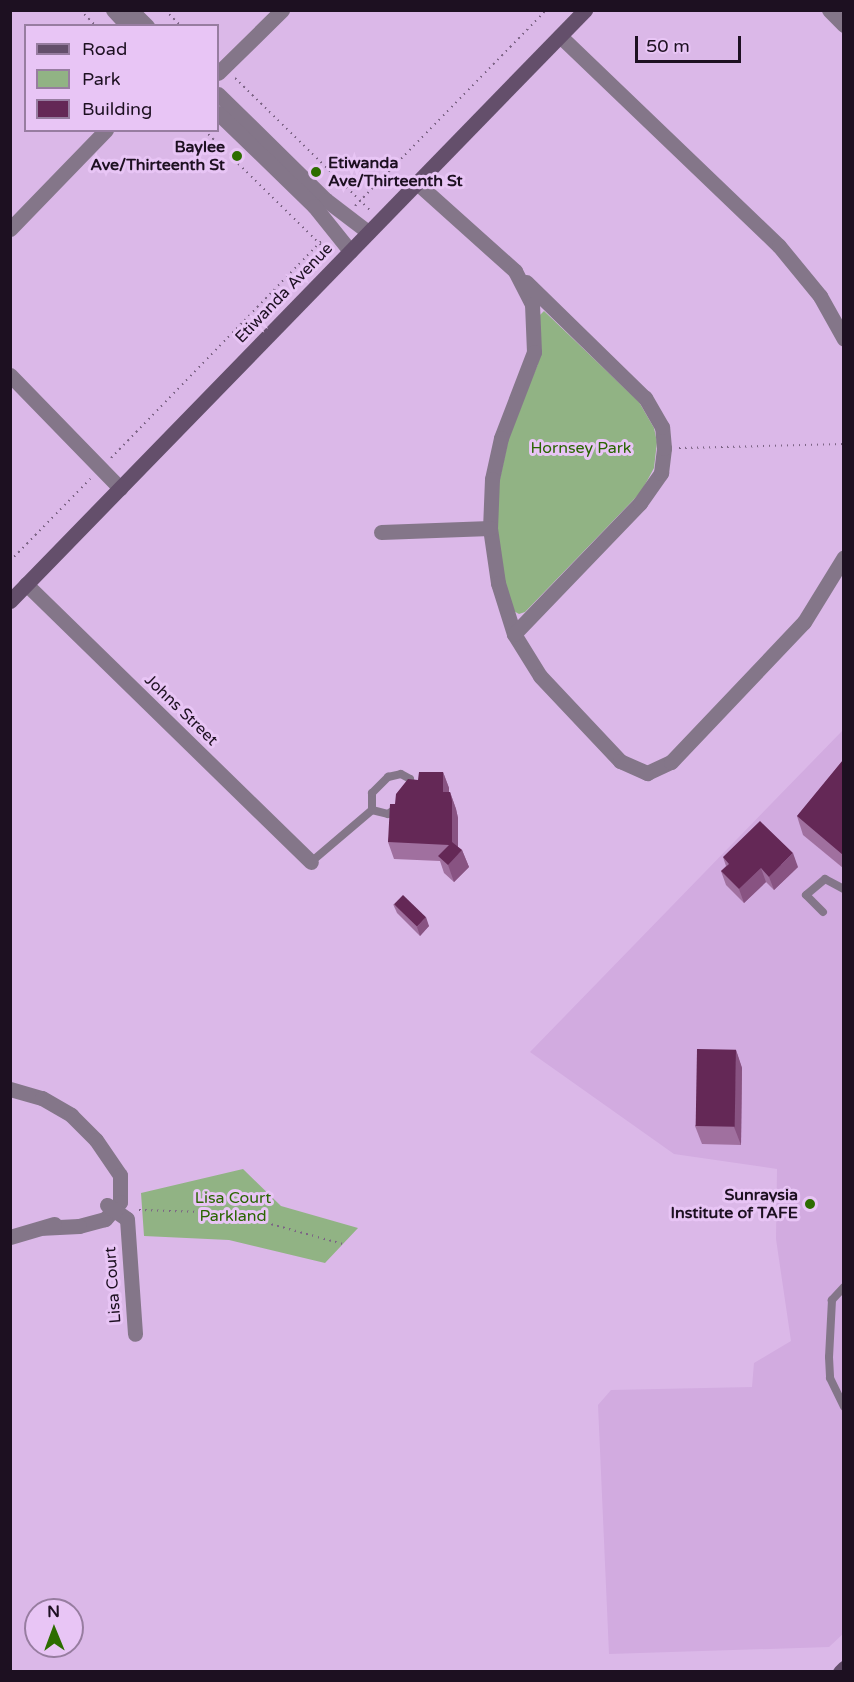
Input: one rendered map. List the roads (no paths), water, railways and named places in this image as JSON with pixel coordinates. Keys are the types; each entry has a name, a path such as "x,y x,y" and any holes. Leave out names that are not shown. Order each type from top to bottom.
{"street":[{"path":"113,10 126,24"},
{"path":"131,10 145,24"},
{"path":"221,71 282,10"},
{"name":"Etiwanda Avenue","path":"10,601 585,10"},
{"path":"829,10 843,25"},
{"path":"560,36 779,246 820,296 843,339"},
{"path":"219,95 345,216 368,232"},
{"path":"219,114 333,229 344,257"},
{"path":"10,229 104,132"},
{"path":"420,180 645,398 662,427 664,448 661,473 640,503 514,634"},
{"path":"515,271 532,304 534,352 496,458 490,528 498,584 514,634 540,676 584,726 629,768 654,772 671,762 786,644 820,600 843,557"},
{"path":"10,375 124,485"},
{"path":"381,532 490,528"},
{"name":"Johns Street","path":"26,584 311,862"},
{"path":"10,1089 42,1098 71,1115 105,1154 113,1188 112,1209 10,1237"},
{"name":"Lisa Court","path":"112,1209 127,1234 135,1334"}],"lane":[{"path":"311,862 372,810 372,793 392,775 401,774 410,779 412,787 407,797"},
{"path":"372,810 388,814 401,804"},
{"path":"823,912 806,895 825,879 843,889"},
{"path":"843,1287 832,1300 829,1357 830,1378 843,1407"}],"place":[{"name":"Baylee Ave/Thirteenth St","path":"237,156"},
{"name":"Etiwanda Ave/Thirteenth St","path":"316,172"},
{"name":"Sunraysia Institute of TAFE","path":"810,1204"}],"park label":[{"name":"Hornsey Park","path":"581,448"},
{"name":"Lisa Court Parkland","path":"233,1207"}]}
